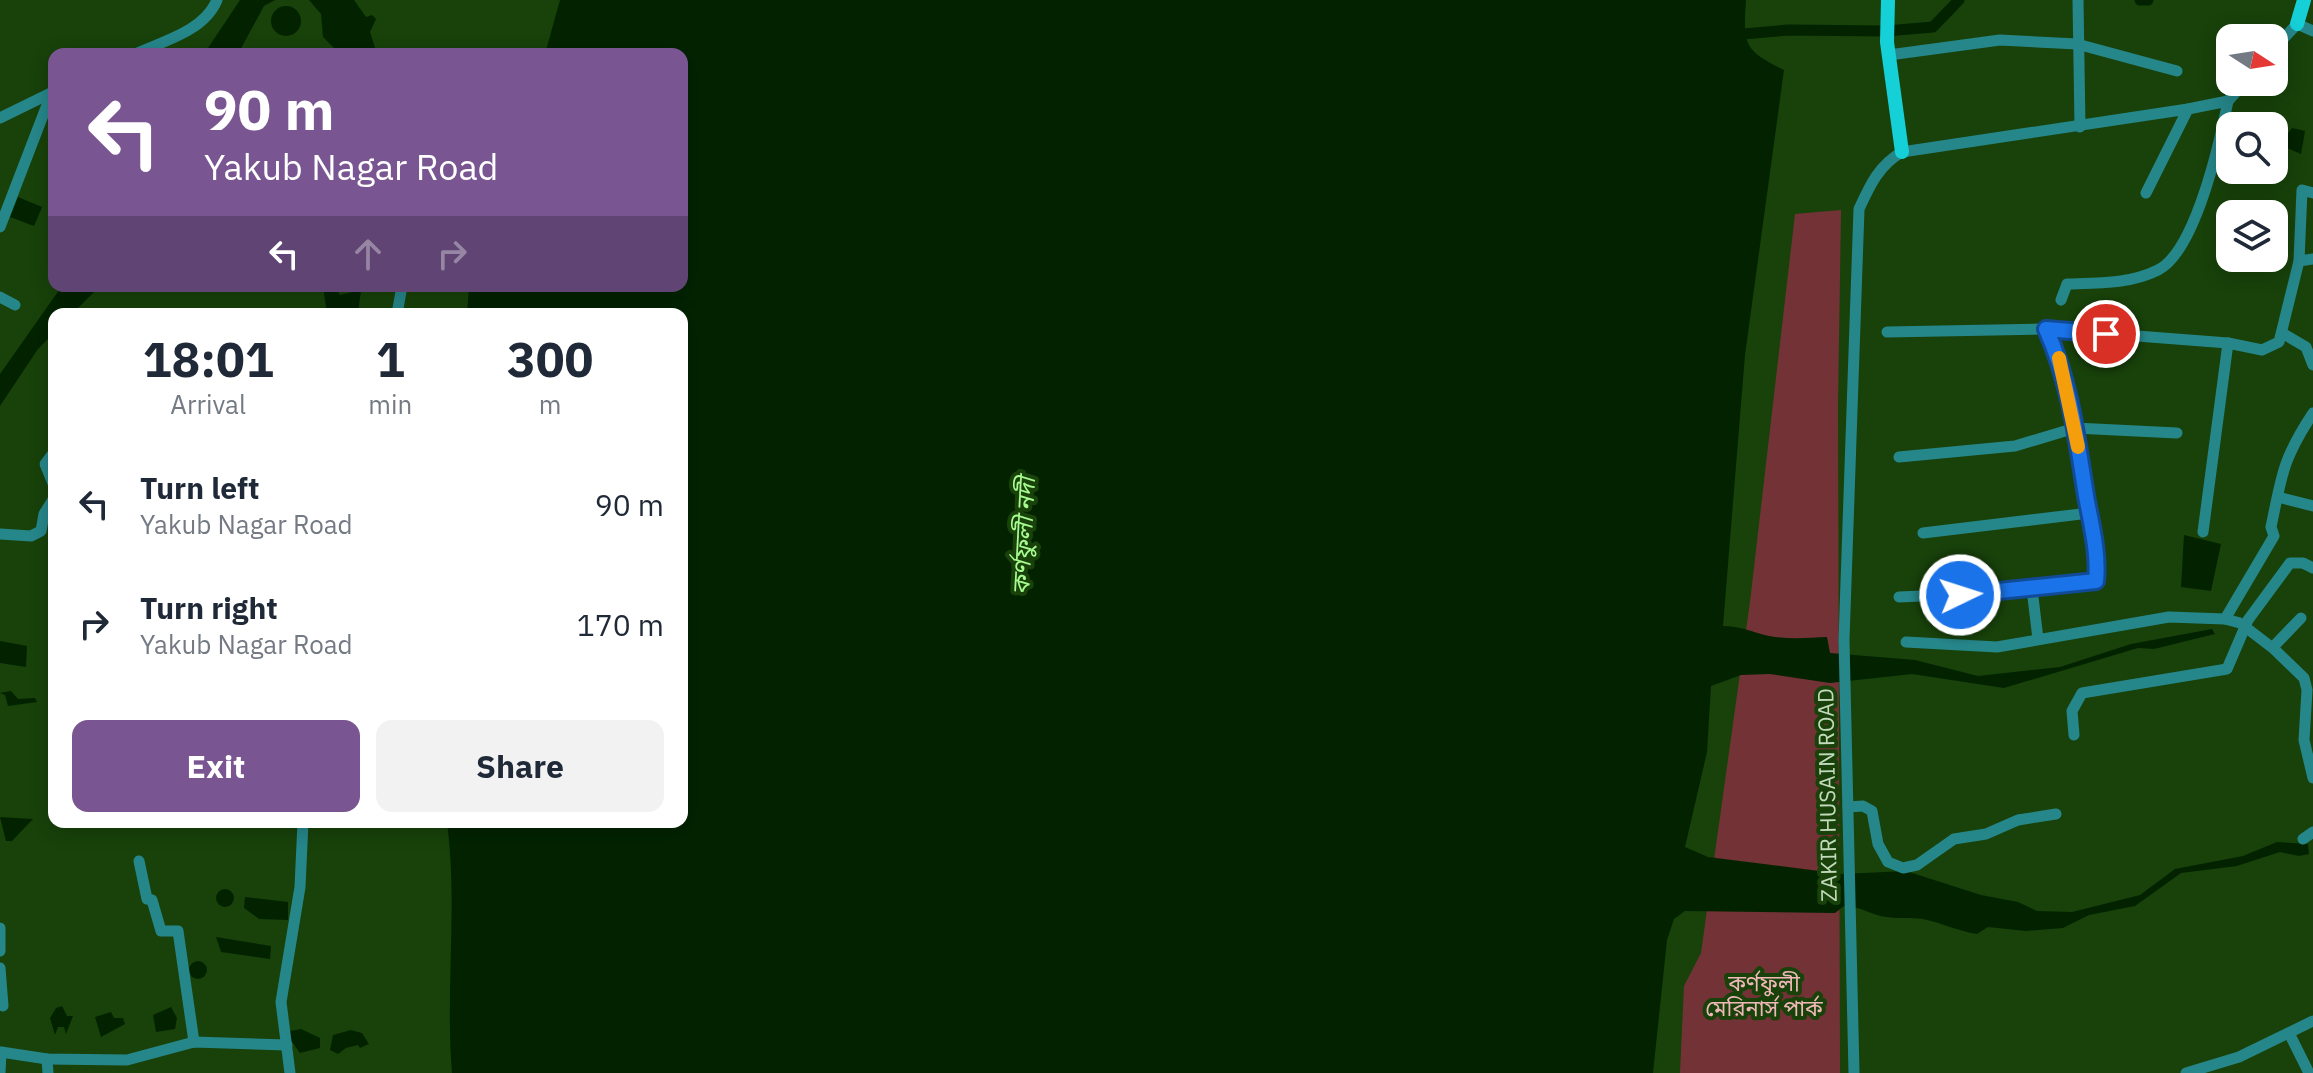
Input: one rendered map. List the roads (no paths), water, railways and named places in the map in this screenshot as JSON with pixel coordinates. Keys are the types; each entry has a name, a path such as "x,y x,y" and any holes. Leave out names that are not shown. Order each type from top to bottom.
{"main road":[{"path":"1888,0 1888,49 1902,152"},
{"path":"2297,24 2304,0"}],"street":[{"path":"148,48 211,15 217,0"},
{"path":"2078,0 2080,127"},
{"path":"2288,34 2297,24 2313,31"},
{"path":"1888,49 2000,40 2077,44 2177,71"},
{"path":"0,118 48,94"},
{"path":"2061,300 2065,284 2119,283 2161,269 2188,234 2216,160 2228,101 2232,96"},
{"path":"1902,152 2080,127 2228,101"},
{"path":"0,227 48,105"},
{"path":"2146,193 2188,109"},
{"name":"ZAKIR HUSAIN ROAD","path":"1854,1073 1844,640 1859,209 1871,181 1889,159 1902,152"},
{"path":"1887,332 2046,329 2228,343 2262,350 2279,342 2282,333 2299,261 2308,191"},
{"path":"2299,261 2313,259"},
{"path":"0,297 15,305"},
{"path":"1899,597 2032,589 2096,581 2075,428 2061,363 2046,329"},
{"path":"2282,333 2306,347 2313,365"},
{"path":"2203,532 2228,343"},
{"path":"2225,619 2274,536 2271,527 2286,459 2313,413"},
{"path":"1899,457 2015,446 2075,428 2177,433"},
{"path":"2278,497 2313,506"},
{"path":"0,534 31,536 41,531 48,508"},
{"path":"1923,533 2089,513"},
{"path":"2074,735 2072,711 2082,693 2227,669 2246,625 2290,563 2303,563 2313,568"},
{"path":"2032,589 2038,639"},
{"path":"1906,642 1997,647 2169,617 2225,619 2246,625 2304,678 2307,690 2304,740 2313,778"},
{"path":"2273,647 2301,618"},
{"path":"1848,807 1868,807 1878,844 1888,862 1903,868 1917,865 1954,839 1986,834 2018,820 2056,814"},
{"path":"290,1073 281,1002 300,887 303,828"},
{"path":"139,861 147,899 152,900 161,931 178,931 194,1042"},
{"path":"0,928 0,951"},
{"path":"0,968 3,1006"},
{"path":"2186,1073 2239,1057 2313,1021"},
{"path":"2289,1033 2309,1073"},
{"path":"0,1073 1,1052 47,1059 127,1060 194,1042 287,1045"},
{"path":"47,1059 48,1073"}],"water":[{"path":"240,0 275,0 264,6 241,48 208,48"},
{"path":"309,0 354,0 366,17 372,15 376,19 370,32 375,48 334,48 323,37 321,14"},
{"name":"কর্ণফুলী নদী","path":"560,0 1746,0 1745,27 1749,44 1761,57 1784,70 1745,355 1723,626 1777,637 1827,637 1830,653 1915,660 1978,676 2060,667 2131,644 2212,629 2215,634 2154,649 2138,648 2004,688 1912,674 1830,683 1770,674 1741,675 1711,686 1707,752 1685,847 1708,857 1843,874 1906,871 1981,895 2018,902 2037,911 2072,912 2140,895 2175,869 2243,856 2277,842 2308,844 2309,854 2299,856 2280,852 2237,866 2181,873 2135,906 2089,915 2063,928 2026,931 1988,927 1977,934 1923,919 1886,917 1844,906 1835,913 1685,911 1674,919 1667,940 1653,1073 452,1073 448,828 688,828 688,308 467,308 469,292 688,292 688,48 547,48"},
{"path":"286,6 297,10 301,21 297,32 286,36 275,32 271,21 275,10"},
{"path":"2292,128 2305,131 2301,154 2288,148 2288,134"},
{"path":"18,197 42,207 34,226 10,217"},
{"path":"58,292 94,292 78,308 48,308 48,339 0,406 0,374"},
{"path":"324,292 338,292 340,295 361,292 359,308 326,308"},
{"path":"2184,535 2221,544 2211,591 2181,587"},
{"path":"0,641 27,646 26,667 0,663"},
{"path":"11,691 18,699 35,698 37,702 8,706 5,695 0,693"},
{"path":"0,817 33,819 12,841 6,841"},
{"path":"225,889 234,898 225,907 216,898"},
{"path":"245,897 288,902 288,920 259,919 244,908"},
{"path":"216,937 271,946 270,959 221,952"},
{"path":"198,961 207,970 198,979 189,970"},
{"path":"62,1006 67,1016 73,1016 66,1034 64,1027 58,1027 55,1035 50,1018 56,1008"},
{"path":"171,1007 177,1018 175,1029 156,1032 153,1015"},
{"path":"111,1012 114,1018 123,1018 125,1024 101,1037 95,1017"},
{"path":"301,1029 320,1038 320,1048 300,1053 285,1032"},
{"path":"351,1030 362,1033 369,1044 346,1048 338,1054 330,1050 333,1035"}],"waterway":[{"path":"1732,35 1788,30 1886,31 1933,27 1959,0"},
{"path":"2140,0 2148,0"}],"park label":[{"name":"কর্ণফুলী মেরিনার্স পার্ক","path":"1764,996"}]}
